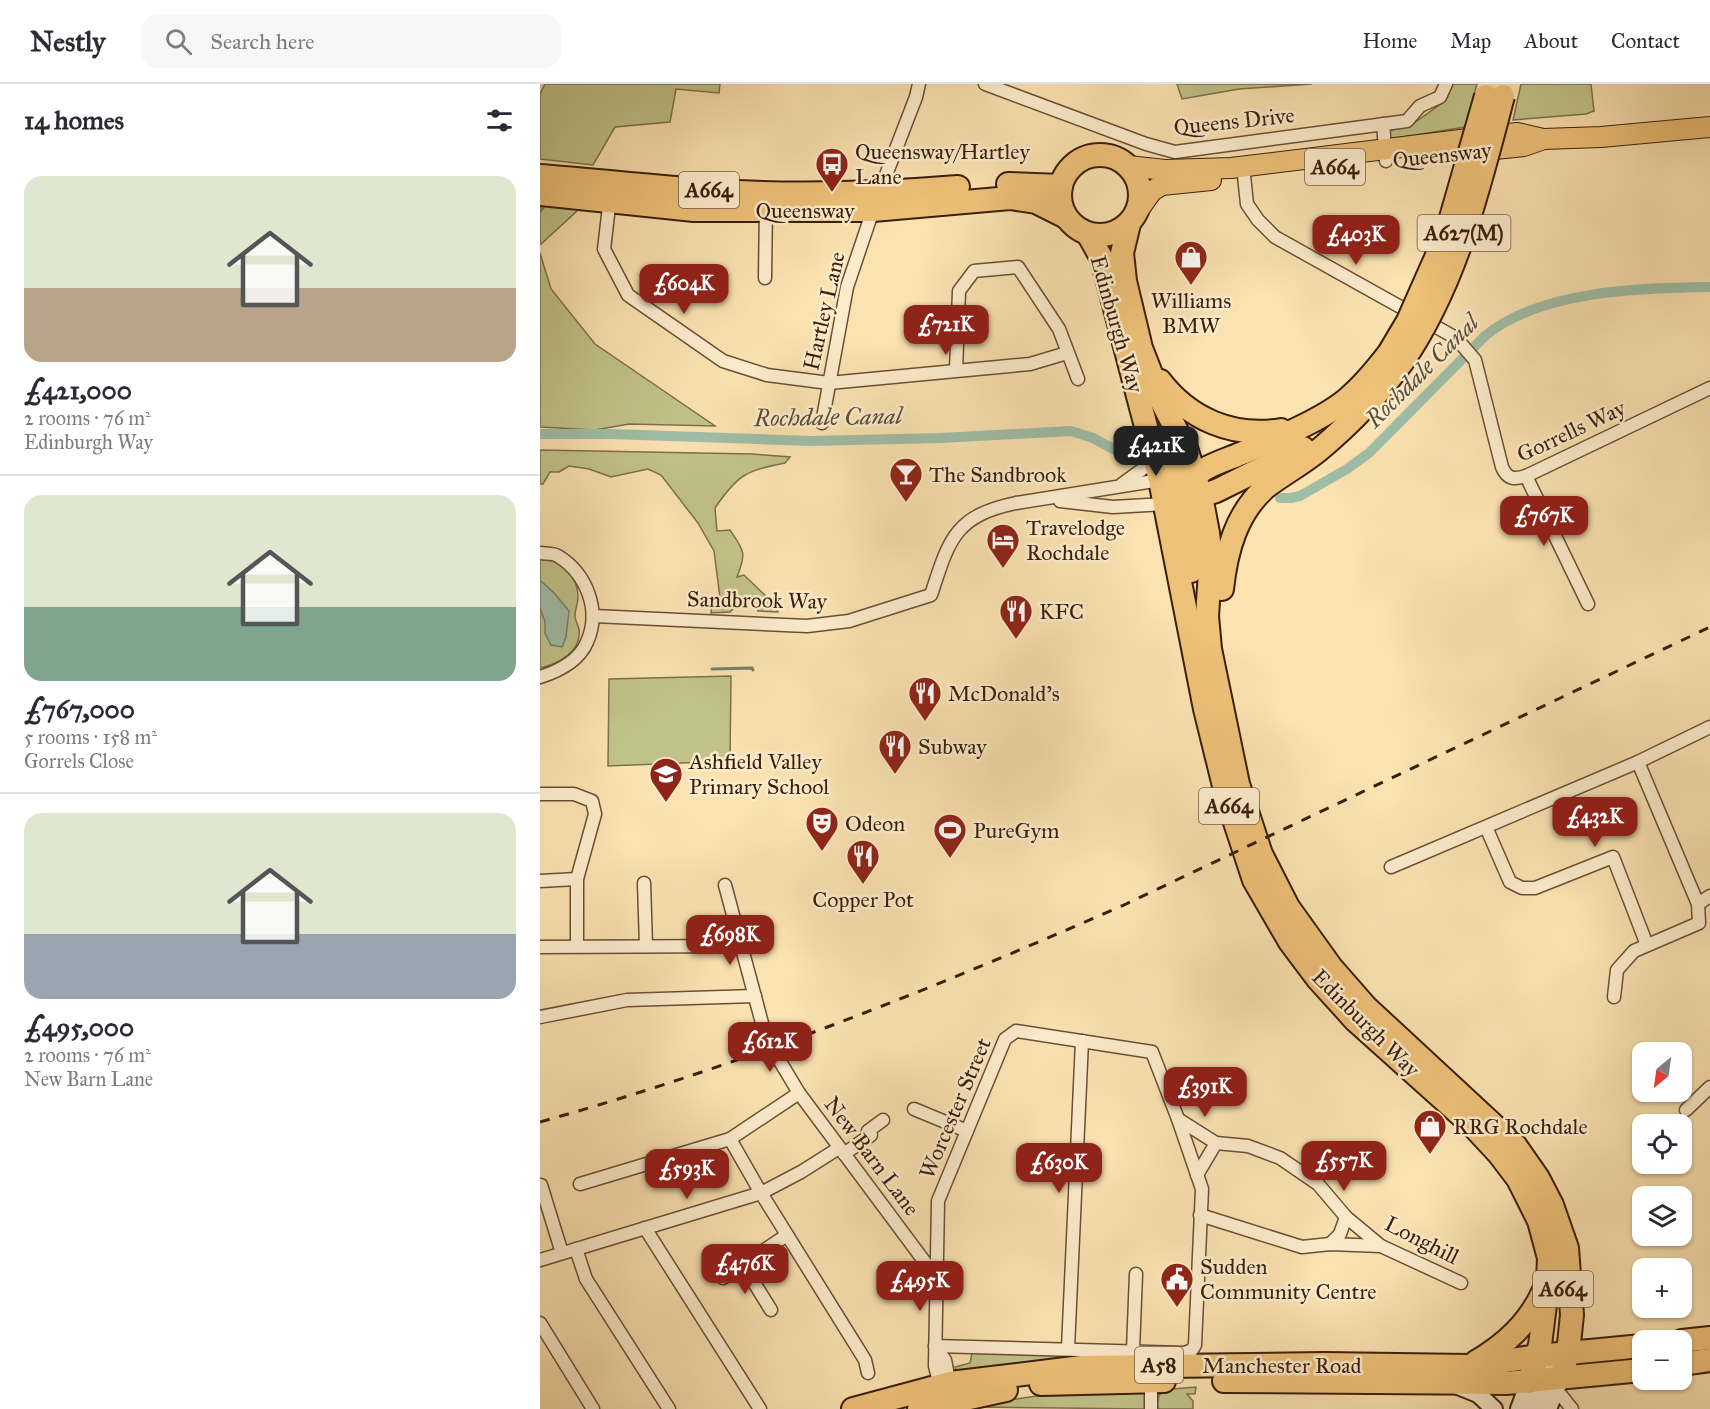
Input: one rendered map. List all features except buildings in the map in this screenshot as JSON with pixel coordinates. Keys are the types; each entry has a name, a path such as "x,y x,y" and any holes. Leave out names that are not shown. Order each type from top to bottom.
{"highway":[{"name":"A627(M)","path":"1181,489 1344,401 1419,338 1458,250 1480,184 1496,90"},
{"path":"1103,156 1117,159 1128,166 1136,177 1140,190 1133,218 1119,231 1106,235 1088,234 1066,217 1061,204 1061,186 1067,173 1077,163 1089,157 1103,156"},
{"name":"Queensway","path":"540,176 694,210 766,201 876,202 1010,198 1036,202 1066,217"},
{"name":"Queensway","path":"876,202 1004,184 1061,186"},
{"name":"Queensway","path":"540,194 611,192"},
{"name":"Edinburgh Way","path":"1133,218 1122,253 1125,281 1141,348 1162,402 1186,451 1181,489 1191,562 1191,636 1205,709 1228,805 1254,880 1290,942 1317,978 1355,1020 1472,1125 1518,1179 1539,1221 1549,1258 1549,1367"},
{"name":"Edinburgh Way","path":"1088,234 1102,260 1149,437 1208,533 1211,557 1207,616 1210,649 1243,800 1261,854 1288,907 1331,967 1366,1007 1515,1145 1538,1178 1558,1221 1567,1248 1572,1315 1549,1367"},
{"name":"A627(M)","path":"1141,348 1169,393 1191,412 1215,424 1251,432 1297,428"},
{"name":"A627(M)","path":"1219,693 1221,597 1225,567 1236,529 1253,501 1265,488 1319,450 1374,399 1396,357"},
{"name":"A627(M)","path":"1181,489 1216,491 1314,443 1346,424"},
{"name":"Edinburgh Way","path":"1549,1367 1563,1292 1563,1265 1558,1221"},
{"name":"A664","path":"1567,1248 1576,1277 1584,1326 1599,1342 1612,1350"},
{"name":"A664","path":"1470,1366 1505,1342 1527,1321 1548,1281"},
{"path":"1692,1340 1710,1338"},
{"name":"Manchester Road","path":"853,1409 1039,1384 1151,1380 1444,1381 1549,1367 1612,1350 1632,1347"},
{"path":"1692,1358 1710,1359"},
{"path":"1692,1362 1710,1359"},
{"path":"1549,1367 1632,1360"},
{"name":"Manchester Road","path":"919,1409 947,1395 1050,1370 1106,1366 1324,1364 1632,1370"}],"main road":[{"name":"Queensway","path":"1133,218 1152,191 1162,185 1244,172 1385,155 1517,133 1544,139 1601,137 1710,127"},
{"name":"Queensway","path":"1128,166 1165,170 1244,172"},
{"path":"1519,1409 1549,1367"},
{"path":"1533,1409 1549,1367"},
{"path":"1548,1409 1549,1367"},
{"path":"1444,1381 1478,1394 1494,1409"}],"street":[{"name":"Hartley Lane","path":"822,423 847,287 919,84"},
{"name":"Queens Drive","path":"984,84 1146,144 1175,152 1407,121 1420,106 1440,97 1446,84"},
{"path":"1383,124 1385,155"},
{"name":"Gorrells Way","path":"1244,172 1247,204 1258,220 1275,237 1456,338 1475,360 1504,472 1512,478 1526,476 1710,388"},
{"path":"611,192 604,249 628,295 723,360 767,375 829,383 1030,364 1067,352"},
{"path":"765,278 766,201"},
{"path":"956,370 959,291 974,271 1018,267 1059,329 1078,379"},
{"name":"Sandbrook Way","path":"1116,488 1144,468 1149,456 1149,437"},
{"path":"1526,476 1588,604"},
{"name":"Sandbrook Way","path":"594,616 807,626 849,621 930,595 944,553 953,537 966,523 979,514 997,507 1116,488 1181,489"},
{"path":"1047,499 1113,507 1181,489"},
{"path":"540,553 556,555 576,572 587,587 594,616 587,642 580,653 558,672 540,677"},
{"path":"1390,867 1638,762 1710,727"},
{"path":"1614,997 1617,970 1634,951 1699,923 1698,904 1638,762"},
{"path":"540,794 574,794 592,801 595,814 577,879 577,946"},
{"path":"1486,827 1510,882 1522,888 1535,888 1614,857 1647,945"},
{"path":"540,880 577,879"},
{"path":"644,883 646,946"},
{"name":"New Barn Lane","path":"725,885 766,1038 800,1093 936,1277"},
{"path":"1698,904 1710,896"},
{"path":"540,947 740,946 765,938"},
{"path":"540,1017 627,1000 755,996"},
{"name":"Worcester Street","path":"936,1277 939,1201 1005,1039 1016,1032 1082,1041"},
{"path":"935,1346 1185,1353 1195,1346 1202,1189 1152,1052 1082,1041 1068,1348"},
{"path":"1686,1110 1710,1087"},
{"path":"580,1184 730,1139 800,1093"},
{"path":"914,1109 967,1131"},
{"path":"1178,1119 1216,1143 1197,1175"},
{"path":"540,1260 761,1193 871,1135 868,1131 883,1120"},
{"path":"730,1139 865,1360 868,1373"},
{"name":"Longhill","path":"1216,1143 1248,1146 1280,1158 1318,1184 1346,1217 1381,1246 1461,1283"},
{"path":"541,1185 562,1253"},
{"path":"1200,1215 1302,1247 1330,1244 1381,1246"},
{"path":"1330,1244 1340,1234 1346,1217"},
{"path":"645,1228 760,1409"},
{"path":"723,1278 787,1235"},
{"path":"576,1249 586,1279 669,1409"},
{"path":"744,1265 771,1310"},
{"path":"1133,1350 1136,1274"},
{"path":"936,1277 935,1366 947,1395"},
{"path":"540,1323 592,1409"},
{"path":"1549,1367 1572,1409"},
{"path":"1151,1380 1151,1409"}],"green space":[{"path":"545,84 720,84 719,93 676,89 670,122 615,127 593,165 540,159 540,94"},
{"path":"1177,84 1312,84 1239,89 1182,99"},
{"path":"1447,84 1477,84 1465,127 1390,139 1389,131 1414,123 1442,103"},
{"path":"1521,84 1591,84 1594,111 1586,114 1513,120"},
{"path":"540,202 575,205 578,210 540,245"},
{"path":"540,253 551,289 595,344 715,426 629,424 595,430 540,427"},
{"path":"540,450 753,454 790,457 785,463 744,476 730,488 715,508 717,531 730,530 742,552 742,562 737,577 744,575 772,602 778,612 758,611 755,605 740,602 730,612 711,613 712,601 720,598 714,551 698,523 661,475 648,469 611,477 589,469 569,466 559,472 550,472 543,484 540,484"},
{"path":"540,558 555,562 567,570 575,582 578,597 575,618 579,637 577,644 567,656 540,668"},
{"path":"731,676 730,761 608,766 609,679"},
{"path":"972,1353 1122,1357 962,1372 956,1370 955,1367 970,1363"},
{"path":"1196,1387 1195,1394 1187,1394 1193,1401 1193,1409 1159,1409 1157,1406 1159,1395 1164,1392"},
{"path":"1066,1392 1147,1392 1147,1406 1145,1409 977,1407 977,1409 966,1406"}],"shaded area":[{"path":"540,580 569,611 566,637 562,647 551,645 545,633 545,622 540,608"}],"waterway":[{"path":"540,212 544,206"},
{"name":"Rochdale Canal","path":"1280,498 1300,496 1347,469 1369,453 1485,336 1508,321 1534,309 1592,295 1623,291 1710,287"},
{"name":"Rochdale Canal","path":"540,434 610,434 811,441 941,438 1071,431 1093,438 1113,449"},
{"path":"712,669 752,668 753,670"}],"railway":[{"path":"540,1122 763,1051 982,966 1126,904 1710,627"}],"place":[{"name":"Queensway/Hartley Lane","path":"832,193"},
{"name":"Williams BMW","path":"1191,286"},
{"name":"The Sandbrook","path":"906,503"},
{"name":"Travelodge Rochdale","path":"1003,569"},
{"name":"KFC","path":"1016,640"},
{"name":"McDonald's","path":"925,722"},
{"name":"Subway","path":"895,775"},
{"name":"Ashfield Valley Primary School","path":"666,803"},
{"name":"Odeon","path":"822,852"},
{"name":"PureGym","path":"950,859"},
{"name":"Copper Pot","path":"863,885"},
{"name":"RRG Rochdale","path":"1430,1155"},
{"name":"Sudden Community Centre","path":"1177,1308"}]}
